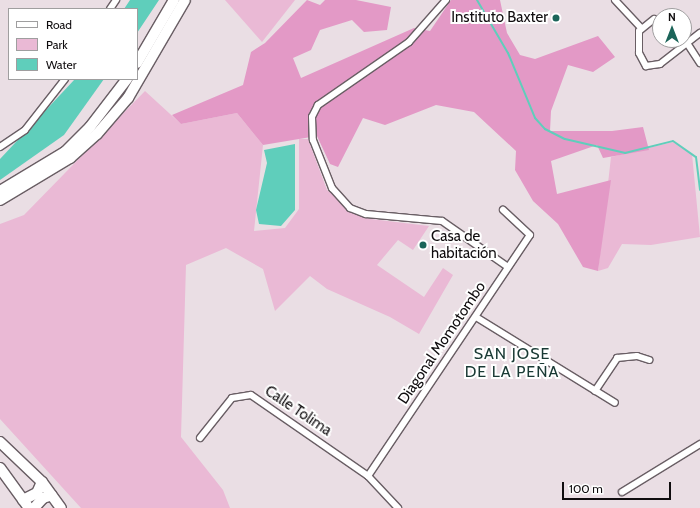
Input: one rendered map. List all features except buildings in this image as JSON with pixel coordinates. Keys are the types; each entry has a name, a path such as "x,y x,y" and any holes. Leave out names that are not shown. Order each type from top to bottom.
{"main road":[{"path":"138,61 174,0"},
{"path":"0,200 70,158 97,134 128,98 185,0"},
{"path":"0,191 65,152 90,127 126,80"},
{"path":"0,442 42,482 61,508"},
{"path":"0,468 29,508"},
{"path":"23,500 34,496 42,482"},
{"path":"34,508 43,498 52,495"}],"street":[{"path":"446,0 409,42 318,105 312,117 313,140 332,188 350,208 366,214 442,221 508,267"},
{"path":"615,0 640,27 638,43 646,66 660,64 681,48"},
{"path":"640,27 652,20"},
{"path":"692,39 700,33"},
{"path":"690,48 700,63"},
{"path":"0,147 25,130 64,80"},
{"name":"Diagonal Momotombo","path":"368,476 476,317 530,234 503,210"},
{"path":"476,317 615,403"},
{"path":"595,391 618,358 631,356 649,360"},
{"name":"Calle Tolima","path":"200,438 232,398 251,395 368,476 398,508"},
{"path":"622,492 700,444"}],"green space":[{"path":"225,0 295,0 262,42"},
{"path":"145,91 181,124 237,113 263,145 254,231 285,228 299,209 299,139 308,139 327,190 350,208 371,219 429,226 413,250 398,240 377,265 424,297 443,268 453,275 419,334 390,317 327,289 310,276 275,311 263,269 226,248 186,265 181,437 223,490 230,508 81,508 0,419 0,224 24,215"},
{"path":"673,142 692,154 700,237 651,245 622,244 608,268 598,271 611,157"}],"shaded area":[{"path":"307,0 320,5 325,0 356,0 391,7 387,30 364,32 352,20 320,30 311,50 293,58 301,78 414,28 430,31 451,0 500,0 507,33 520,55 535,59 598,36 615,57 593,72 568,65 551,111 550,131 612,131 643,127 649,150 603,158 597,145 551,161 557,194 611,180 598,271 583,267 558,224 533,201 515,170 516,151 474,112 436,105 385,125 363,118 338,167 330,164 317,136 263,145 237,113 181,124 172,115 243,85 251,52 265,43"}],"water":[{"path":"130,0 159,0 138,32 138,8 125,8"},
{"path":"74,80 103,80 64,135 0,180 0,159"},
{"path":"295,144 295,210 281,226 259,224 256,210 267,163 264,150"}],"waterway":[{"path":"477,0 508,53 535,118 545,129 565,139 625,153 673,141 696,157 700,190"}],"place":[{"name":"Instituto Baxter","path":"556,18"},
{"name":"Casa de habitación","path":"423,245"}],"district":[{"name":"SAN JOSE DE LA PEÑA","path":"512,363"}]}
